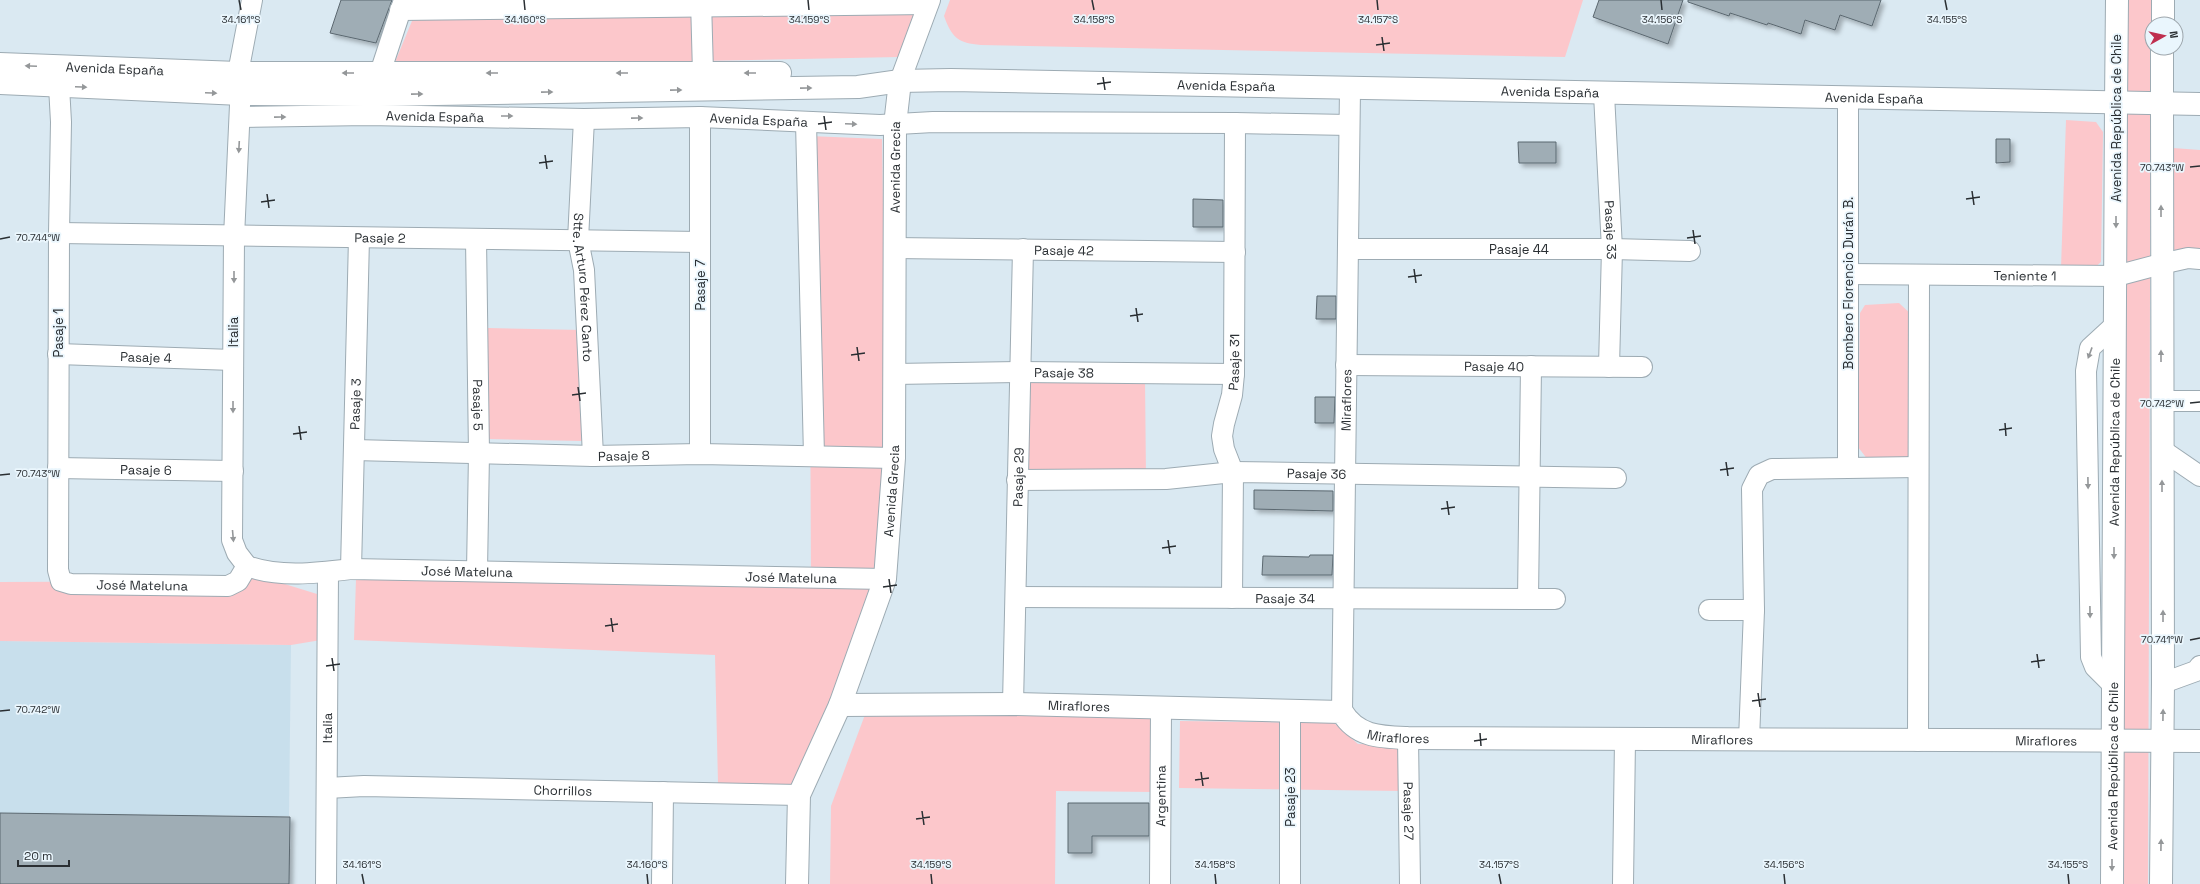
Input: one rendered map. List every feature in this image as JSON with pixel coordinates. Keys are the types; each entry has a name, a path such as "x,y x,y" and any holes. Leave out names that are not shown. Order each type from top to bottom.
{"main road":[{"name":"Avenida República de Chile","path":"2112,884 2117,0"},
{"path":"2163,0 2163,16"},
{"path":"2161,884 2163,683 2160,264 2162,56"},
{"name":"Avenida España","path":"0,64 238,73 863,74 889,76 900,81"},
{"name":"Avenida España","path":"0,83 241,94 378,95 858,87 900,81 951,80 2116,104 2200,104"},
{"name":"Avenida Grecia","path":"798,884 799,795 840,705 885,579 894,458 895,125 900,81"},
{"name":"Miraflores","path":"840,705 1013,704 1342,712 1350,724 1364,733 1377,737 1408,738 2113,741"},
{"path":"2113,741 2200,741"}],"street":[{"path":"238,73 252,0"},
{"path":"378,95 380,73 402,5 929,2 900,81"},
{"path":"701,4 703,73"},
{"name":"Pasaje 1","path":"59,86 61,122 58,354 58,570 61,581"},
{"name":"Miraflores","path":"1342,712 1350,89"},
{"name":"Italia","path":"241,94 234,237 232,540 237,553 247,566"},
{"name":"Pasaje 33","path":"1604,94 1612,249 1609,366"},
{"name":"Bombero Florencio Durán B.","path":"1848,98 1848,467"},
{"name":"Avenida España","path":"240,117 368,115 584,119 700,117 895,125 933,122 1349,125"},
{"name":"Pasaje 7","path":"700,117 700,454"},
{"name":"Stte. Arturo Pérez Canto","path":"584,119 578,240 584,270 593,456"},
{"path":"806,122 814,456"},
{"name":"Pasaje 31","path":"1232,598 1233,472 1224,449 1222,436 1232,395 1234,374 1235,123"},
{"name":"Pasaje 2","path":"59,233 234,237 700,242"},
{"name":"Pasaje 3","path":"351,569 359,238"},
{"name":"Pasaje 5","path":"476,239 479,453 477,571"},
{"name":"Pasaje 42","path":"894,248 1235,252"},
{"name":"Pasaje 44","path":"1348,249 1612,249 1690,251"},
{"name":"Pasaje 29","path":"1013,704 1023,250"},
{"name":"Teniente 1","path":"1848,274 2116,276 2188,258 2200,259"},
{"path":"1918,741 1919,275"},
{"path":"2114,686 2095,667 2091,657 2086,371 2090,348 2115,325"},
{"name":"Pasaje 4","path":"58,354 233,360"},
{"name":"Pasaje 40","path":"1346,365 1642,366"},
{"path":"1528,599 1531,366"},
{"name":"Pasaje 38","path":"894,374 1021,372 1234,374"},
{"path":"2162,401 2200,401"},
{"name":"Pasaje 8","path":"354,450 593,456 700,454 894,458"},
{"path":"2162,450 2200,476"},
{"path":"1749,740 1754,610 1752,489 1759,475 1772,469 1918,467"},
{"name":"Pasaje 6","path":"58,468 233,471"},
{"name":"Pasaje 36","path":"1017,480 1166,479 1233,472 1616,478"},
{"name":"José Mateluna","path":"61,581 71,584 228,586 238,580 247,566 258,570 328,573 351,569 885,579"},
{"name":"Italia","path":"326,884 328,573"},
{"name":"Pasaje 34","path":"1016,597 1555,599"},
{"path":"1709,610 1754,610"},
{"path":"2163,683 2196,671 2200,666"},
{"name":"Argentina","path":"1160,884 1161,708"},
{"name":"Pasaje 23","path":"1290,710 1290,884"},
{"name":"Pasaje 27","path":"1408,738 1410,884"},
{"path":"1623,884 1625,740"},
{"name":"Chorrillos","path":"327,788 364,786 799,795"},
{"path":"662,884 663,792"}],"shaded area":[{"path":"924,0 899,57 393,67 419,4"},
{"path":"950,0 1583,0 1565,57 981,45 961,41 950,30 944,16"},
{"path":"2125,0 2151,0 2151,16 2144,16 2144,56 2151,56 2148,884 2120,884"},
{"path":"2066,120 2096,122 2103,132 2101,262 2093,269 2061,268"},
{"path":"809,136 882,139 887,469 879,574 796,788 718,783 715,655 354,640 356,579 811,584"},
{"path":"2173,148 2200,150 2200,250 2172,250"},
{"path":"1899,303 1913,316 1910,455 1905,460 1868,460 1858,447 1860,313 1865,305"},
{"path":"488,328 582,330 582,441 487,439"},
{"path":"1025,377 1145,379 1146,478 1023,478"},
{"path":"262,577 317,594 321,640 291,645 0,641 0,582 238,581"},
{"path":"0,641 291,645 289,816 0,813"},
{"path":"866,712 1155,715 1154,792 1056,791 1055,884 830,884 831,806"},
{"path":"1180,721 1334,723 1358,744 1402,745 1402,791 1179,788"}],"building":[{"path":"341,0 392,0 376,43 330,33"},
{"path":"1599,0 1683,0 1668,44 1593,17"},
{"path":"1688,0 1881,0 1872,26 1840,15 1835,30 1805,20 1801,34 1730,13 1729,16 1688,2"},
{"path":"1996,139 2010,139 2010,162 1996,163"},
{"path":"1518,142 1556,142 1556,163 1519,163"},
{"path":"1193,199 1223,200 1223,227 1193,227"},
{"path":"1317,296 1336,296 1336,319 1316,319"},
{"path":"1315,397 1335,397 1334,423 1315,423"},
{"path":"1254,490 1333,491 1333,511 1254,509"},
{"path":"1310,555 1333,555 1332,575 1262,575 1263,556 1309,557"},
{"path":"1068,803 1149,803 1149,836 1092,836 1092,853 1068,853"},
{"path":"0,813 290,817 289,884 0,884"}]}
